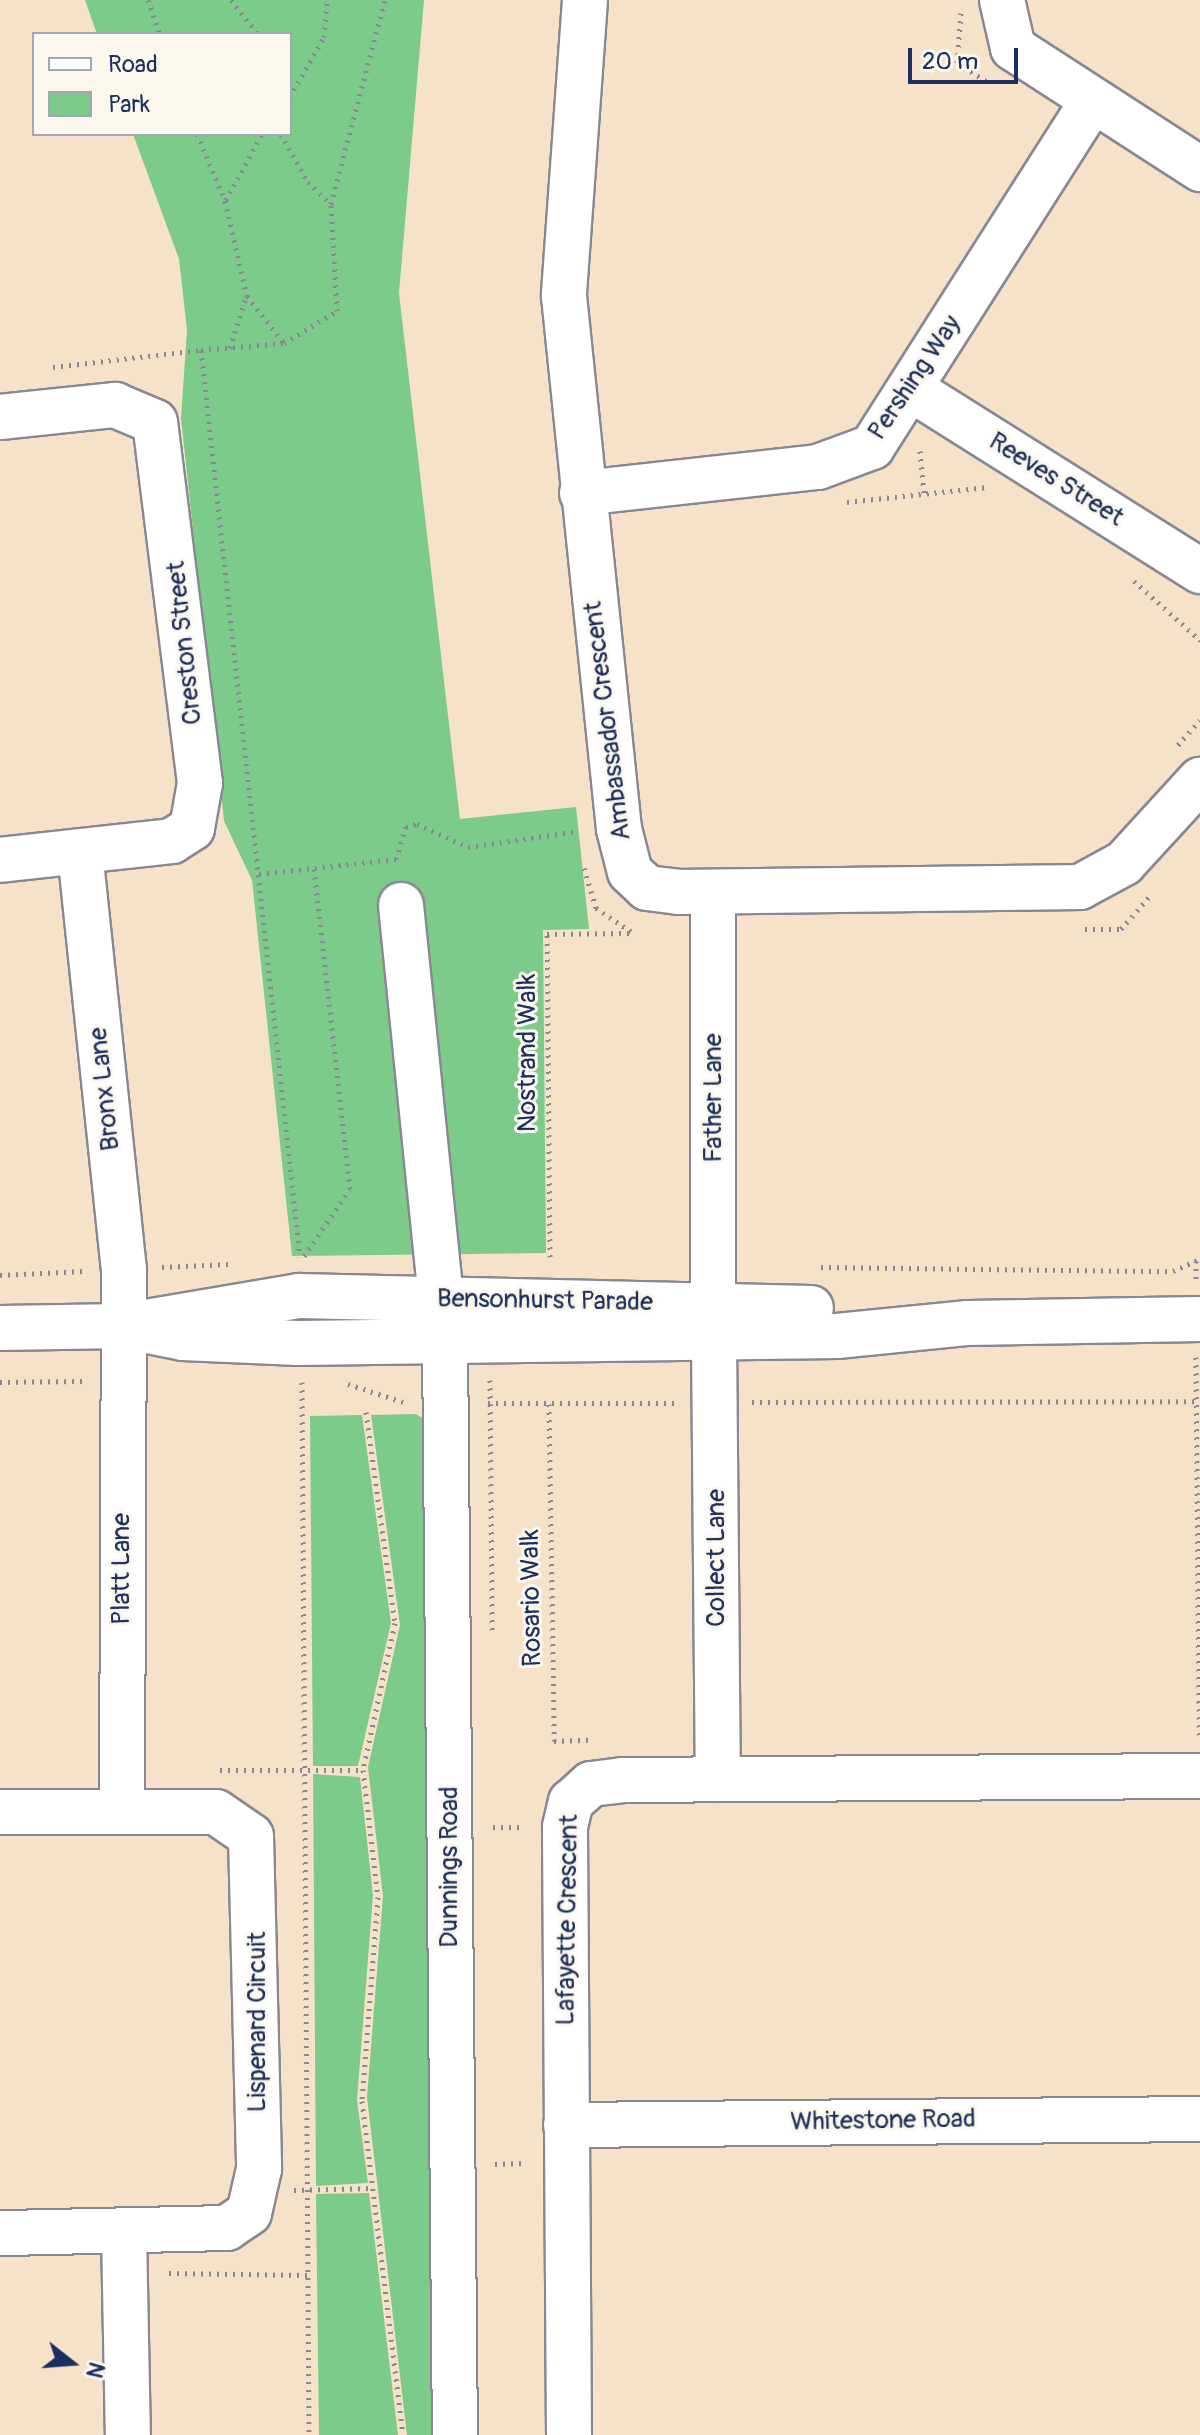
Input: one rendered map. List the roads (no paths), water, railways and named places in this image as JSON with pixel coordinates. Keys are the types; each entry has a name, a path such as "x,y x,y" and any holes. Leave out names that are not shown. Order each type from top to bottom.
{"street":[{"name":"Ambassador Crescent","path":"585,0 564,296 582,493 625,859 647,888 713,892 1080,887 1124,863 1186,766"},
{"path":"1002,0 1013,48 1092,102 1200,169"},
{"name":"Pershing Way","path":"582,493 844,463 872,447 1092,102"},
{"name":"Reeves Street","path":"911,389 1200,571"},
{"name":"Creston Street","path":"0,417 128,405 155,422 164,449 200,783 197,816 172,841 0,860"},
{"name":"Bronx Lane","path":"80,852 124,1269 123,1326"},
{"name":"Father Lane","path":"713,892 714,1320"},
{"name":"Dunnings Road","path":"401,905 445,1341 455,2435"},
{"name":"Bensonhurst Parade","path":"123,1326 299,1296 441,1299 714,1320 968,1323 1198,1319"},
{"name":"Bensonhurst Parade","path":"0,1328 123,1326 283,1343 445,1341 714,1320"},
{"name":"Collect Lane","path":"714,1320 718,1779"},
{"name":"Platt Lane","path":"122,1811 123,1326"},
{"name":"Lafayette Crescent","path":"569,2435 565,1827 571,1802 605,1781 1200,1776"},
{"name":"Lispenard Circuit","path":"0,1812 216,1812 251,1836 259,2154 255,2202 241,2222 209,2232 0,2233"},
{"name":"Whitestone Road","path":"566,2125 1200,2119"},
{"path":"124,2233 128,2435"}]}
